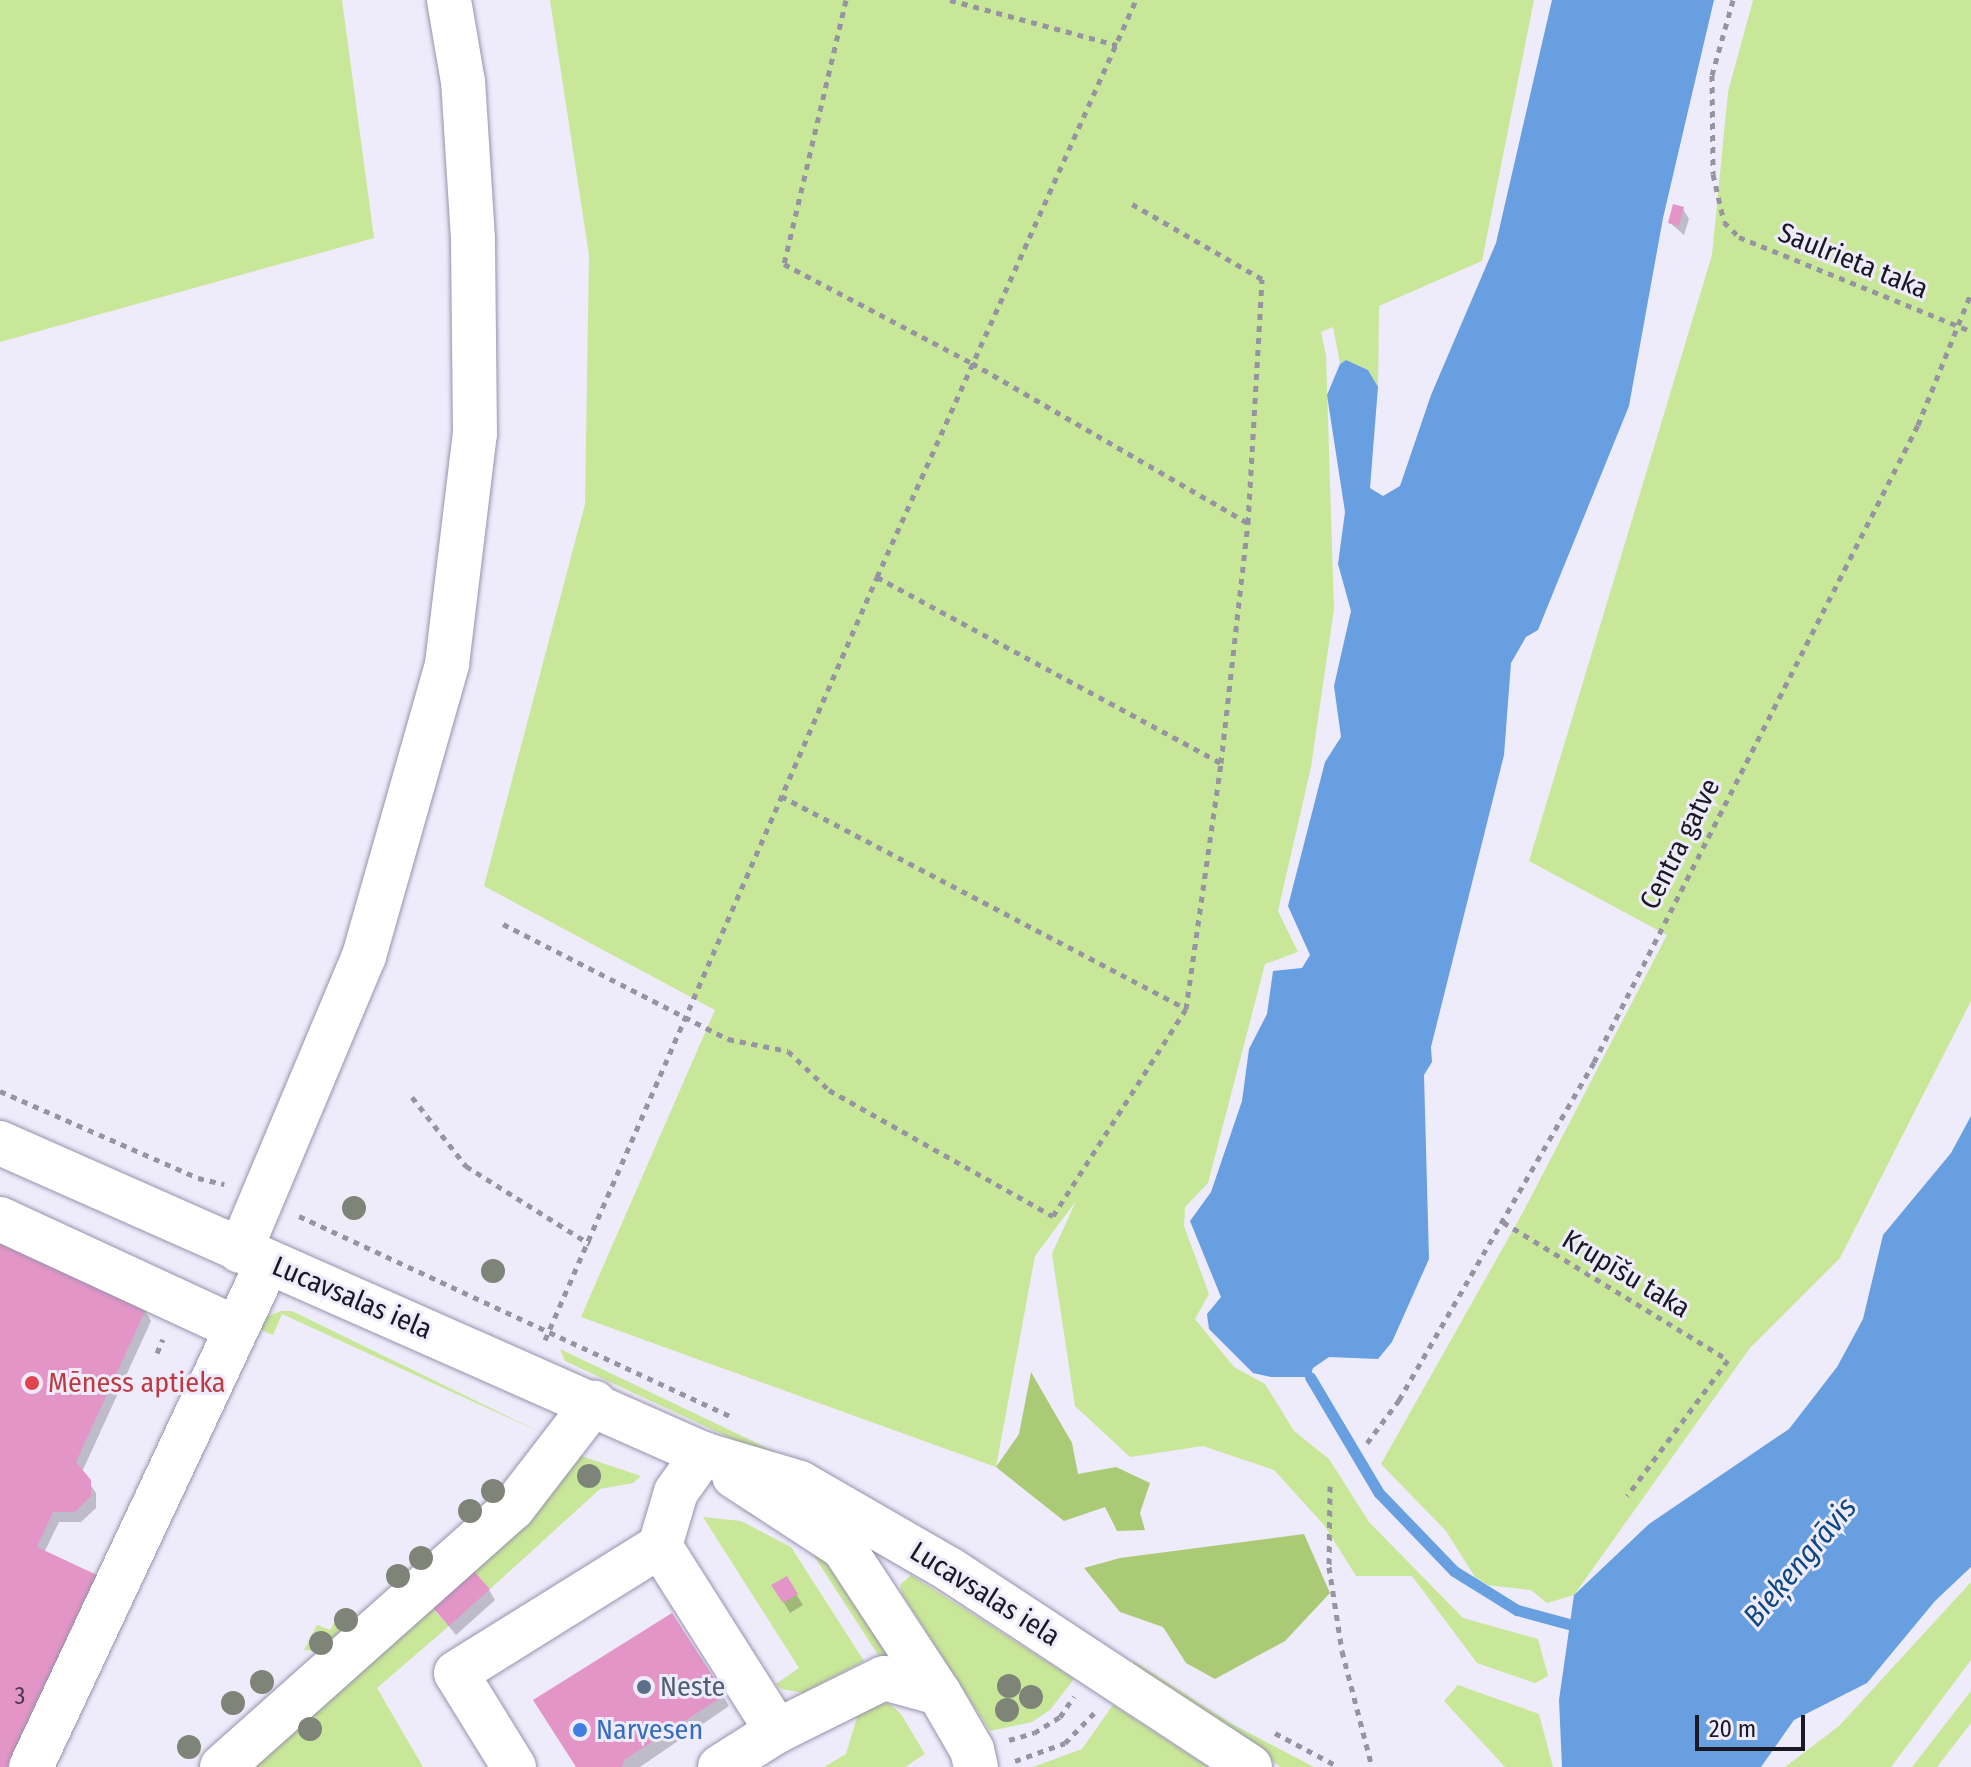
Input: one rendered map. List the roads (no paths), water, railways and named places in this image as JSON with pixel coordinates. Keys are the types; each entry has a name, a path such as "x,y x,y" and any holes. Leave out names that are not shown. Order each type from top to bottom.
{"street":[{"path":"31,1767 234,1333 254,1257 364,956 447,664 475,434 473,239 463,82 449,0"},
{"name":"Lucavsalas iela","path":"0,1143 254,1257 528,1373 703,1454 800,1483 949,1569 1250,1767"},
{"path":"0,1219 234,1333"},
{"path":"222,1767 513,1508 594,1403"},
{"path":"514,1767 456,1673 660,1546 676,1492 703,1454"},
{"name":"Lucavsalas iela","path":"703,1454 843,1547 939,1693 972,1750 994,1764"},
{"path":"660,1546 777,1731"},
{"path":"720,1767 777,1731 884,1678 939,1693"}],"water":[{"path":"1552,0 1714,0 1663,218 1629,406 1538,630 1526,637 1511,663 1504,755 1431,1047 1432,1062 1424,1075 1429,1259 1392,1342 1378,1359 1329,1357 1313,1368 1310,1377 1271,1377 1253,1373 1209,1329 1207,1314 1221,1297 1190,1221 1211,1192 1242,1101 1249,1049 1267,1014 1273,971 1302,968 1310,955 1288,906 1325,762 1341,737 1334,686 1351,611 1338,564 1345,512 1327,395 1340,364 1346,360 1368,370 1378,387 1370,488 1383,496 1400,486 1431,395 1496,243"},
{"name":"Bieķengrāvis","path":"1971,1116 1971,1567 1935,1601 1867,1683 1794,1720 1761,1767 1562,1767 1559,1700 1574,1595 1649,1524 1789,1429 1837,1367 1863,1319 1883,1235 1951,1153"}],"waterway":[{"path":"1310,1377 1379,1493 1454,1571 1517,1610 1569,1624"}],"place":[{"name":"Mēness aptieka","path":"32,1383"},
{"name":"Neste","path":"644,1687"},
{"name":"Narvesen","path":"580,1730"}]}
